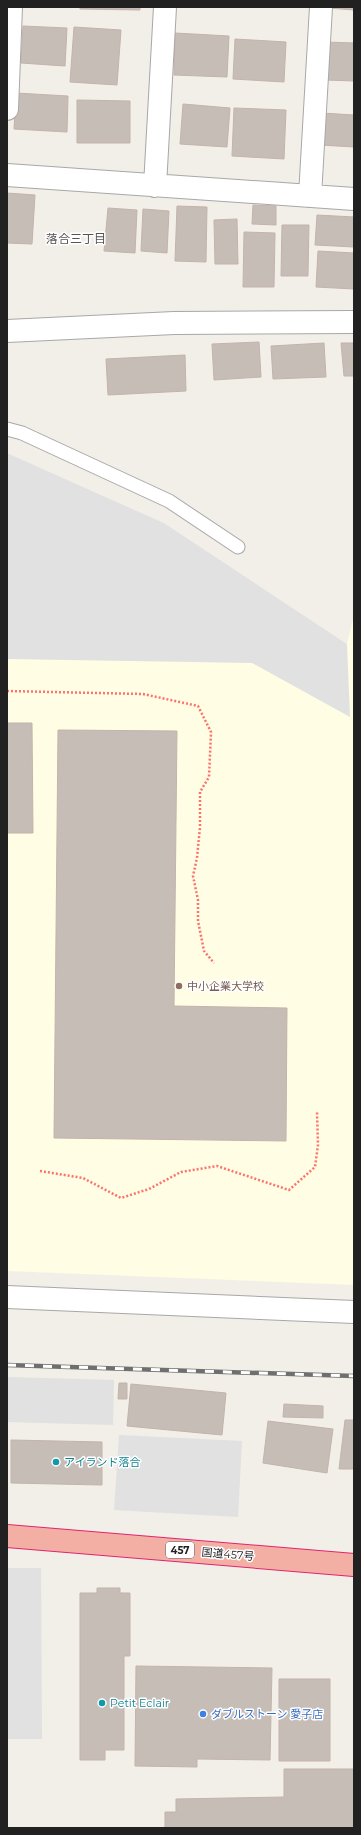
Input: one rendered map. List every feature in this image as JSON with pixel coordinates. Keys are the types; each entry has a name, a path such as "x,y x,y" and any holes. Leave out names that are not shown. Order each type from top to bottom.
{"highway":[{"name":"国道457号","path":"7,1536 354,1565"}],"street":[{"path":"7,109 11,7"},
{"path":"155,186 165,7"},
{"path":"310,196 321,7"},
{"path":"7,175 354,200"},
{"path":"7,331 174,323 354,322"},
{"path":"7,1297 354,1312"}],"lane":[{"path":"7,429 22,433 169,501 238,547"}],"path":[{"path":"7,691 143,694 198,706 211,732 209,777 200,792 200,827 197,858 193,876 198,900 198,922 204,951 214,963"},
{"path":"40,1171 83,1178 121,1198 149,1189 181,1172 217,1166 289,1190 315,1167 318,1145 317,1112"}],"shaded area":[{"name":"中小企業大学校","path":"7,453 164,523 347,644 354,615 354,1285 7,1271"},
{"path":"7,453 164,523 347,644 350,717 252,663 7,659"},
{"path":"7,1377 114,1380 113,1425 7,1422"},
{"path":"119,1435 242,1441 238,1517 114,1510"},
{"path":"7,1568 41,1568 42,1739 7,1739"}],"building":[{"path":"80,7 140,7 140,10 80,9"},
{"path":"354,7 354,10 328,8"},
{"path":"23,26 67,28 65,66 21,63"},
{"path":"74,27 121,30 117,85 70,82"},
{"path":"175,33 229,36 227,77 174,75"},
{"path":"235,39 286,42 284,82 233,79"},
{"path":"327,42 354,43 354,81 325,80"},
{"path":"16,93 68,96 67,132 14,129"},
{"path":"77,100 130,101 130,143 77,143"},
{"path":"183,104 230,108 227,147 180,144"},
{"path":"234,108 286,110 284,159 232,156"},
{"path":"322,113 354,115 354,147 320,145"},
{"path":"7,193 35,195 32,244 7,243"},
{"path":"253,205 276,206 276,225 252,224"},
{"path":"177,206 207,207 206,262 175,261"},
{"path":"108,208 137,210 135,253 104,251"},
{"path":"143,209 169,211 167,253 141,251"},
{"path":"317,215 354,217 354,247 315,245"},
{"path":"237,219 238,264 215,264 214,220"},
{"path":"282,225 309,225 308,276 281,276"},
{"path":"244,232 275,233 274,287 243,287"},
{"path":"318,251 354,253 354,289 316,287"},
{"path":"259,342 261,377 214,380 212,344"},
{"path":"324,343 326,377 273,379 271,346"},
{"path":"341,343 354,343 354,376 344,376"},
{"path":"185,355 186,391 108,395 106,359"},
{"path":"7,723 32,723 33,833 7,833"},
{"path":"58,730 177,731 174,1006 287,1008 286,1141 54,1138"},
{"path":"119,1383 127,1383 127,1399 118,1399"},
{"path":"131,1384 226,1393 222,1435 127,1426"},
{"path":"284,1404 323,1406 323,1418 283,1417"},
{"path":"345,1420 354,1420 354,1469 339,1469"},
{"path":"268,1421 333,1429 327,1473 263,1463"},
{"name":"アイランド落合","path":"11,1440 102,1442 102,1485 11,1483"},
{"name":"Petit Eclair","path":"97,1588 120,1588 120,1593 130,1593 130,1656 124,1656 124,1750 105,1750 105,1760 80,1760 80,1593 97,1593"},
{"path":"136,1666 272,1668 270,1760 197,1759 197,1767 135,1766"},
{"path":"279,1679 330,1679 330,1761 279,1761"},
{"path":"284,1769 354,1769 354,1828 165,1828 165,1812 176,1812 176,1799 284,1797"}],"railway":[{"path":"7,1365 354,1376"}],"place":[{"name":"中小企業大学校","path":"179,986"},
{"name":"アイランド落合","path":"56,1462"},
{"name":"Petit Eclair","path":"102,1703"},
{"name":"ダブルストーン 愛子店","path":"203,1714"}],"district":[{"name":"落合三丁目","path":"76,239"}]}
